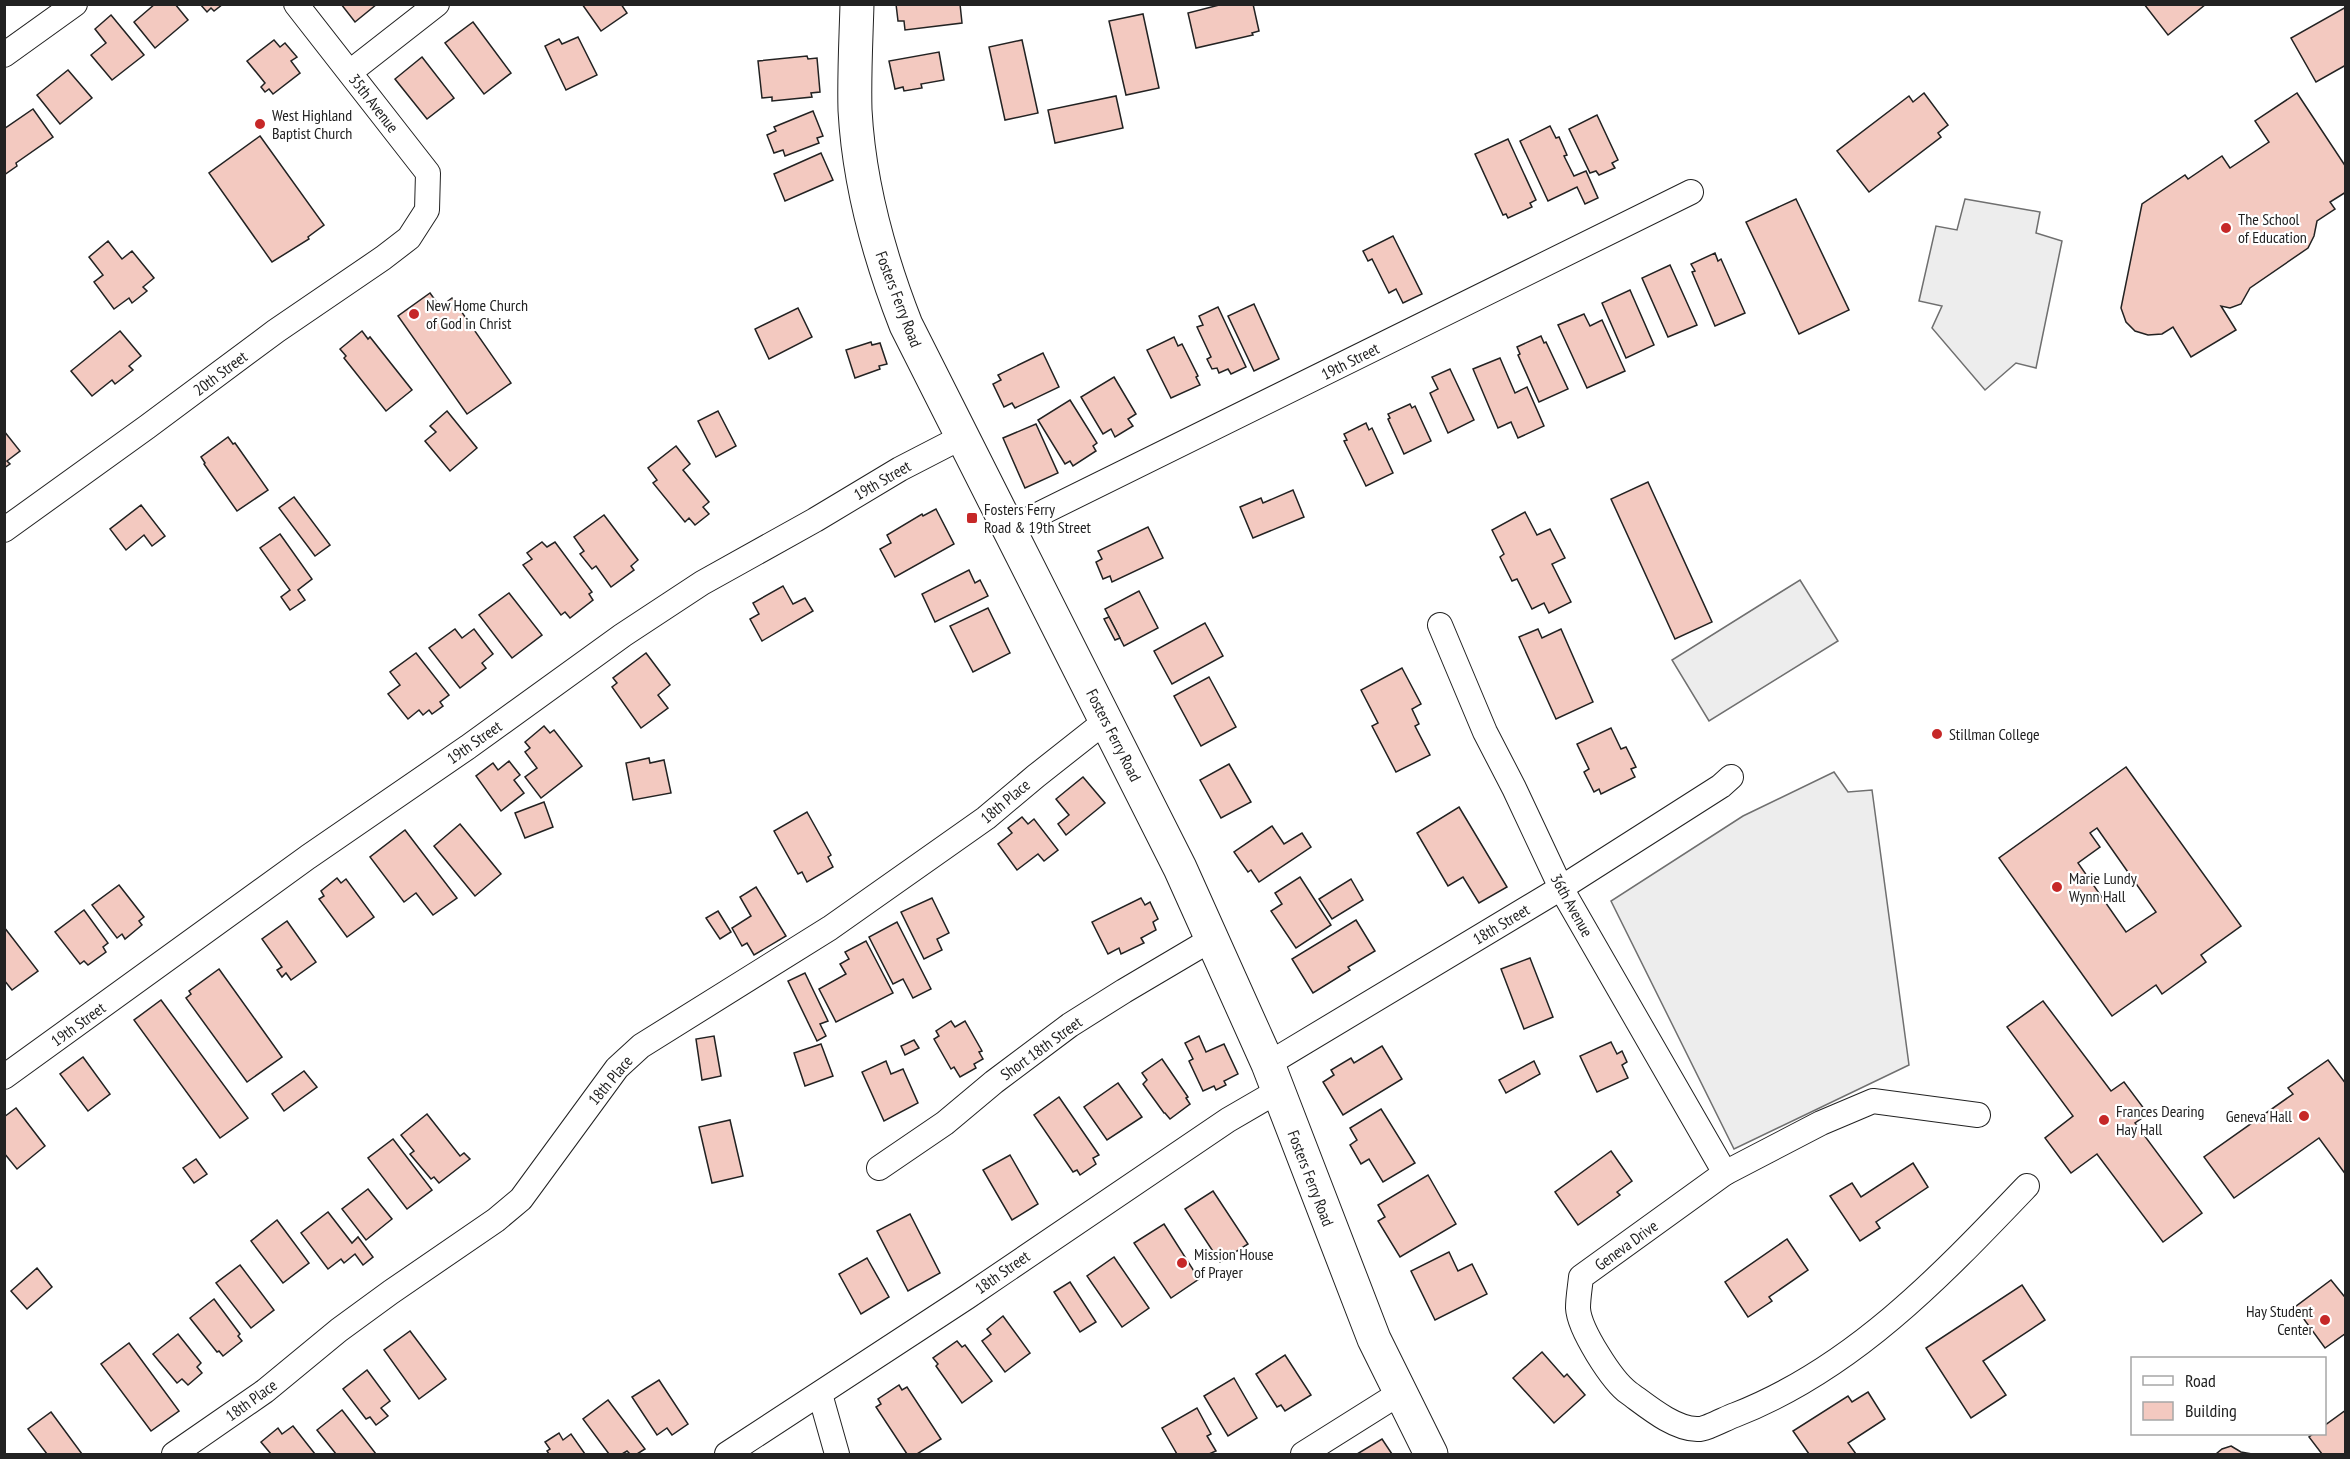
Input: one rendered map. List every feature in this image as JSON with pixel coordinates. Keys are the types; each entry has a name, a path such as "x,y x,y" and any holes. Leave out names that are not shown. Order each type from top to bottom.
{"street":[{"path":"4,55 75,4"},
{"name":"35th Avenue","path":"296,4 428,173 427,210"},
{"path":"350,72 437,4"},
{"name":"Fosters Ferry Road","path":"858,4 855,112 860,159 870,216 887,276 906,325 1180,868 1273,1078 1352,1285 1400,1393 1431,1455"},
{"name":"19th Street","path":"1009,529 1691,192"},
{"name":"20th Street","path":"4,530 147,428 276,331 383,258 409,238 427,210"},
{"name":"19th Street","path":"4,1077 299,864 468,747 623,635 702,583 962,436"},
{"name":"36th Avenue","path":"1440,625 1485,732 1561,888 1725,1173"},
{"name":"18th Place","path":"174,1455 266,1391 348,1324 496,1220 521,1199 617,1068 641,1046 830,928 986,818 1107,720"},
{"name":"18th Street","path":"727,1455 1228,1120 1273,1078 1561,888 1721,786 1731,777"},
{"name":"Short 18th Street","path":"879,1168 945,1123 994,1082 1070,1025 1212,939"},
{"name":"Geneva Drive","path":"1978,1115 1873,1101 1821,1123 1725,1173 1581,1277 1578,1311 1596,1352 1622,1388 1667,1420 1697,1430 1765,1403 1816,1376 1890,1322 1972,1244 2027,1186"},
{"path":"1303,1455 1400,1393"},
{"path":"820,1394 837,1455"}],"shaded area":[{"path":"1965,199 2040,212 2036,233 2062,241 2036,368 2016,363 1985,390 1932,328 1942,306 1919,301 1936,226 1957,230"},
{"path":"1800,580 1838,641 1709,721 1672,660"},
{"path":"1834,772 1848,792 1872,790 1909,1065 1734,1149 1611,901 1743,816"}],"building":[{"path":"155,4 175,4 188,20 155,48 134,22"},
{"path":"200,4 223,4 214,11 211,8 207,12"},
{"path":"341,4 377,4 355,22"},
{"path":"582,4 621,4 627,13 601,31"},
{"path":"896,4 960,4 962,23 905,30 904,21 898,21"},
{"path":"1223,4 1253,4 1259,31 1252,33 1253,35 1196,48 1188,13"},
{"path":"2144,4 2206,4 2168,35"},
{"path":"2346,7 2346,65 2316,82 2291,38"},
{"path":"1143,14 1159,88 1126,95 1109,21"},
{"path":"111,15 144,55 112,80 91,55 106,43 95,29"},
{"path":"473,22 511,73 484,94 445,43"},
{"path":"578,37 597,75 566,90 545,46 559,39 562,44"},
{"path":"274,40 280,47 285,43 297,57 291,61 300,73 273,94 269,89 265,92 261,87 265,83 247,61"},
{"path":"1022,40 1038,113 1005,120 989,47"},
{"path":"939,52 944,80 921,84 922,88 904,91 903,87 895,89 889,61"},
{"path":"807,56 808,59 817,58 820,92 811,93 812,97 772,101 772,97 762,98 758,61"},
{"path":"422,57 454,98 427,119 395,79"},
{"path":"68,70 92,98 60,124 37,95"},
{"path":"1924,93 1948,125 1938,133 1941,137 1869,192 1837,151 1909,96 1913,102"},
{"name":"The School of Education","path":"2297,93 2346,167 2346,192 2330,202 2335,209 2317,221 2314,236 2308,248 2250,288 2241,304 2230,308 2221,306 2236,330 2191,357 2173,327 2162,334 2148,335 2135,331 2126,322 2121,308 2142,204 2185,175 2188,179 2222,156 2230,168 2269,142 2255,121"},
{"path":"1116,96 1123,128 1055,143 1048,110"},
{"path":"33,109 53,137 16,163 17,166 4,175 4,129"},
{"path":"813,111 823,136 817,138 819,143 785,156 783,150 774,153 767,135 776,131 774,127"},
{"path":"1597,115 1618,160 1612,163 1615,168 1599,175 1596,171 1590,173 1569,129"},
{"path":"1550,126 1556,138 1559,137 1567,155 1564,156 1574,176 1586,171 1598,198 1585,204 1577,187 1548,201 1520,141"},
{"path":"260,136 324,225 308,237 309,239 272,262 209,173"},
{"path":"1508,139 1536,200 1530,203 1532,207 1508,218 1506,214 1503,215 1475,154"},
{"path":"821,153 833,180 785,201 774,174"},
{"path":"1796,199 1849,310 1799,334 1746,222"},
{"path":"1393,236 1422,294 1403,303 1396,289 1389,293 1372,259 1368,261 1363,251"},
{"path":"108,241 122,259 132,251 154,278 143,287 147,291 132,303 129,298 114,309 94,282 103,275 89,257"},
{"path":"1715,253 1718,261 1721,259 1745,313 1715,326 1692,272 1695,271 1691,264"},
{"path":"1670,265 1697,325 1668,337 1642,278"},
{"path":"1630,290 1654,345 1626,358 1602,303"},
{"path":"430,293 440,307 452,298 511,383 467,414 398,316"},
{"path":"1254,304 1279,359 1254,371 1228,316"},
{"path":"1218,307 1246,367 1231,374 1228,369 1219,373 1217,368 1212,369 1207,359 1211,357 1197,327 1203,325 1199,316"},
{"path":"798,308 812,337 769,359 755,329"},
{"path":"1584,314 1590,326 1602,320 1625,371 1587,388 1558,325"},
{"path":"120,331 141,356 129,366 133,370 115,384 112,380 92,396 71,371"},
{"path":"362,331 368,339 370,337 412,390 386,411 344,358 346,356 340,349"},
{"path":"1541,336 1568,389 1539,402 1518,355 1520,354 1517,347"},
{"path":"1174,337 1178,346 1182,344 1200,385 1171,398 1147,350"},
{"path":"871,342 872,345 880,343 887,364 855,378 846,350"},
{"path":"1043,353 1059,387 1015,408 1012,403 1004,407 993,384 1001,380 998,375"},
{"path":"1500,358 1515,393 1527,387 1544,426 1518,438 1511,422 1498,428 1473,369"},
{"path":"1450,369 1474,420 1448,433 1430,393 1438,389 1432,377"},
{"path":"1114,377 1136,414 1128,419 1133,426 1115,437 1111,429 1103,434 1081,397"},
{"path":"1070,400 1097,443 1093,446 1096,451 1073,466 1070,461 1065,464 1038,420"},
{"path":"1410,404 1412,408 1415,406 1431,441 1404,454 1388,419 1390,418 1388,414"},
{"path":"447,411 477,448 450,471 425,441 436,432 430,426"},
{"path":"718,411 736,446 716,457 698,421"},
{"path":"1366,423 1369,430 1372,428 1393,473 1366,486 1344,441 1347,440 1344,434"},
{"path":"1036,424 1058,473 1025,488 1003,438"},
{"path":"4,431 20,451 7,461 10,464 4,468"},
{"path":"228,437 233,444 235,443 268,490 237,511 201,457"},
{"path":"676,446 690,464 683,470 709,502 703,507 709,514 695,525 689,518 685,522 653,483 657,480 648,468"},
{"path":"1648,482 1712,622 1675,639 1611,499"},
{"path":"1293,490 1304,517 1253,538 1240,507 1261,498 1263,503"},
{"path":"294,497 330,545 315,556 279,508"},
{"path":"141,505 165,536 152,546 144,535 126,550 110,529"},
{"path":"936,509 954,544 895,577 880,549 891,543 887,535 922,514 923,516"},
{"path":"1525,512 1537,535 1550,529 1565,558 1552,564 1571,602 1549,613 1544,603 1532,609 1517,579 1512,581 1500,557 1504,554 1492,530"},
{"path":"604,515 638,560 631,566 634,570 611,587 596,566 592,569 580,554 584,551 574,537"},
{"path":"1148,527 1163,558 1112,582 1110,576 1103,579 1096,562 1102,559 1098,551"},
{"path":"280,534 312,579 298,590 305,600 290,610 281,597 290,590 260,548"},
{"path":"542,542 547,547 555,542 592,592 589,594 593,600 570,618 565,612 561,615 523,565 532,559 527,553"},
{"path":"969,570 975,583 980,580 988,596 935,622 922,594"},
{"path":"783,586 793,604 805,598 813,611 762,641 750,619 759,614 753,603"},
{"path":"1139,591 1158,628 1124,646 1105,609"},
{"path":"509,593 542,635 512,658 479,615"},
{"path":"988,608 1010,653 973,672 950,626"},
{"path":"1109,617 1120,638 1115,640 1104,619"},
{"path":"1205,623 1223,656 1172,684 1154,651"},
{"path":"455,629 462,638 474,629 493,654 482,663 486,668 460,688 429,648"},
{"path":"1538,629 1542,638 1561,629 1593,702 1556,719 1519,637"},
{"path":"416,653 449,695 440,702 443,706 432,714 429,710 423,715 419,710 408,719 388,694 400,685 390,672"},
{"path":"646,653 670,685 658,695 668,708 641,728 612,687 617,683 613,678"},
{"path":"1402,668 1421,704 1412,709 1419,724 1415,726 1430,755 1396,772 1372,726 1378,723 1361,690"},
{"path":"1209,677 1236,727 1201,746 1174,696"},
{"path":"544,726 550,733 554,730 582,766 541,798 525,777 537,768 525,752 530,748 525,742"},
{"path":"1611,728 1621,749 1626,747 1636,767 1631,769 1635,777 1601,794 1599,789 1594,792 1584,772 1589,769 1577,744"},
{"path":"649,758 650,763 664,760 671,793 633,800 626,763"},
{"path":"509,761 520,775 514,780 524,793 501,811 476,776 493,763 498,770"},
{"path":"1229,764 1251,802 1221,818 1200,780"},
{"name":"Marie Lundy Wynn Hall","path":"2126,767 2241,926 2201,955 2206,962 2162,994 2156,985 2112,1016 1999,858","holes":["2097,828 2156,912 2126,932 2078,863 2100,847 2090,833"]},
{"path":"1083,777 1105,803 1066,835 1058,824 1069,815 1056,799"},
{"path":"544,802 553,827 525,838 515,813"},
{"path":"1459,807 1507,887 1479,903 1463,877 1448,886 1417,833"},
{"path":"807,812 831,855 828,857 833,867 807,882 802,872 798,874 774,831"},
{"path":"1022,817 1028,824 1034,819 1058,850 1044,861 1038,854 1017,870 998,844 1012,833 1008,828"},
{"path":"460,824 501,874 475,896 434,846"},
{"path":"1272,826 1284,844 1302,833 1311,847 1259,882 1251,870 1248,872 1234,852"},
{"path":"405,830 457,898 433,915 416,893 404,902 370,857"},
{"path":"1300,877 1331,925 1296,948 1271,911 1282,904 1275,893"},
{"path":"337,878 341,883 346,879 374,917 347,937 319,899 324,896 321,891"},
{"path":"1351,879 1363,900 1332,919 1319,899"},
{"path":"119,885 144,917 139,921 142,925 125,939 122,934 117,938 92,905"},
{"path":"756,887 786,936 754,955 747,943 742,946 732,928 751,916 740,897"},
{"path":"932,898 949,933 937,939 942,950 924,959 901,912"},
{"path":"1141,898 1145,905 1150,902 1158,919 1153,922 1156,930 1141,938 1144,943 1121,954 1119,948 1108,954 1092,922"},
{"path":"84,910 108,943 103,947 106,952 88,965 84,961 80,964 55,932"},
{"path":"718,911 731,932 720,939 706,918"},
{"path":"1356,920 1375,951 1348,967 1350,970 1313,993 1292,959"},
{"path":"287,921 316,962 291,980 286,973 282,977 277,970 282,967 262,939"},
{"path":"897,922 931,989 913,998 903,979 893,984 869,937"},
{"path":"4,927 38,971 12,990 4,980"},
{"path":"866,941 893,993 836,1022 819,989 846,974 840,964 849,959 845,952"},
{"path":"1530,958 1553,1017 1524,1029 1501,969"},
{"path":"219,969 282,1057 247,1082 186,998 191,994 189,991"},
{"path":"805,973 828,1021 820,1024 826,1036 817,1041 788,981"},
{"path":"161,1000 248,1118 220,1138 134,1020"},
{"name":"Frances Dearing Hay Hall","path":"2043,1001 2111,1091 2124,1082 2148,1114 2135,1123 2202,1213 2163,1242 2097,1154 2071,1173 2045,1138 2073,1116 2007,1027"},
{"path":"951,1021 955,1027 965,1021 982,1051 979,1052 983,1059 974,1064 976,1068 960,1077 954,1067 951,1069 934,1039 939,1036 936,1031"},
{"path":"714,1036 721,1076 702,1080 696,1039"},
{"path":"1199,1036 1206,1052 1224,1044 1238,1074 1224,1081 1226,1085 1216,1090 1214,1086 1203,1091 1189,1061 1193,1059 1185,1043"},
{"path":"914,1040 919,1048 905,1055 901,1046"},
{"path":"1611,1042 1617,1054 1622,1051 1627,1062 1622,1065 1628,1078 1597,1092 1580,1056"},
{"path":"821,1044 833,1076 805,1086 794,1053"},
{"path":"1382,1046 1402,1079 1343,1115 1323,1082 1334,1075 1331,1070 1351,1058 1354,1063"},
{"path":"83,1057 110,1094 88,1111 60,1074"},
{"path":"1162,1059 1188,1097 1186,1098 1190,1104 1170,1119 1143,1084 1147,1080 1142,1073"},
{"name":"Geneva Hall","path":"2328,1060 2346,1084 2346,1175 2319,1138 2234,1198 2204,1157 2293,1094 2288,1088"},
{"path":"886,1061 891,1074 903,1069 918,1103 884,1121 862,1072"},
{"path":"1534,1061 1540,1074 1506,1093 1499,1080"},
{"path":"304,1071 317,1087 284,1111 272,1094"},
{"path":"1118,1083 1142,1117 1107,1140 1084,1107"},
{"path":"1059,1097 1099,1155 1093,1158 1096,1164 1080,1175 1077,1170 1073,1172 1034,1115"},
{"path":"16,1108 45,1146 17,1169 4,1153 4,1117"},
{"path":"1381,1109 1415,1163 1383,1182 1369,1159 1361,1164 1350,1145 1357,1140 1350,1128"},
{"path":"427,1114 460,1156 464,1153 470,1159 439,1183 434,1177 431,1179 410,1154 414,1151 401,1135"},
{"path":"730,1120 743,1176 712,1183 699,1127"},
{"path":"393,1139 432,1190 407,1209 368,1158"},
{"path":"1611,1151 1632,1181 1617,1192 1620,1195 1578,1225 1555,1192"},
{"path":"1010,1155 1038,1204 1012,1220 983,1170"},
{"path":"196,1159 207,1174 194,1183 183,1168"},
{"path":"1913,1163 1928,1187 1876,1222 1880,1228 1860,1241 1830,1196 1852,1183 1861,1197"},
{"path":"1428,1175 1456,1224 1400,1257 1378,1221 1385,1217 1378,1205"},
{"path":"368,1189 392,1219 366,1240 342,1209"},
{"path":"1213,1191 1248,1244 1220,1262 1185,1209"},
{"path":"328,1212 352,1243 358,1237 373,1257 363,1265 355,1254 344,1263 341,1259 328,1269 301,1233"},
{"path":"910,1214 940,1273 908,1291 877,1231"},
{"path":"277,1220 309,1263 283,1283 251,1241"},
{"path":"1164,1224 1199,1279 1171,1298 1134,1243"},
{"path":"1787,1239 1808,1270 1769,1297 1772,1301 1748,1317 1725,1282"},
{"path":"1449,1252 1458,1271 1472,1264 1487,1294 1435,1320 1411,1271"},
{"path":"1114,1257 1149,1308 1122,1327 1087,1276"},
{"path":"867,1258 889,1297 861,1314 839,1274"},
{"path":"240,1265 274,1310 251,1328 216,1283"},
{"path":"37,1268 52,1287 27,1309 11,1291"},
{"name":"Hay Student Center","path":"2331,1280 2344,1296 2346,1295 2346,1333 2325,1348 2295,1307"},
{"path":"1070,1282 1096,1322 1080,1332 1054,1292"},
{"path":"2022,1285 2045,1320 1983,1361 2006,1395 1971,1418 1926,1348"},
{"path":"214,1299 240,1334 238,1336 242,1341 223,1356 219,1351 217,1352 190,1318"},
{"path":"1003,1316 1030,1353 1005,1372 982,1341 991,1334 987,1329"},
{"path":"410,1331 446,1379 419,1399 384,1350"},
{"path":"178,1334 201,1363 197,1367 202,1373 188,1385 182,1379 177,1383 153,1354"},
{"path":"957,1341 962,1347 965,1345 992,1381 962,1403 936,1366 938,1364 933,1358"},
{"path":"129,1343 179,1411 151,1431 101,1364"},
{"path":"1542,1352 1564,1377 1567,1374 1585,1395 1554,1423 1513,1378"},
{"path":"1285,1355 1311,1395 1285,1411 1281,1405 1277,1407 1256,1374"},
{"path":"367,1370 390,1401 381,1408 388,1416 376,1425 370,1417 366,1419 343,1389"},
{"path":"1234,1378 1257,1418 1228,1436 1204,1396"},
{"path":"659,1380 688,1424 672,1435 667,1428 657,1435 632,1397"},
{"path":"899,1385 902,1390 907,1387 941,1439 917,1454 907,1454 876,1407 881,1404 878,1399"},
{"path":"1868,1392 1885,1419 1848,1443 1856,1454 1809,1454 1793,1431 1848,1396 1852,1402"},
{"path":"608,1400 645,1449 637,1454 630,1454 627,1451 622,1454 609,1454 583,1419"},
{"path":"1197,1408 1211,1434 1207,1436 1216,1451 1209,1454 1177,1454 1162,1428"},
{"path":"342,1410 376,1454 336,1454 317,1430"},
{"path":"2346,1410 2346,1454 2322,1454 2309,1437 2326,1435 2326,1425"},
{"path":"51,1412 82,1454 47,1454 28,1429"},
{"path":"293,1426 315,1454 271,1454 261,1442 278,1428 282,1434"},
{"path":"559,1433 563,1440 571,1434 585,1454 549,1454 547,1451 550,1449 545,1442"},
{"path":"1382,1439 1392,1454 1357,1454"},
{"path":"2231,1446 2241,1452 2252,1454 2216,1454"}],"place":[{"name":"West Highland Baptist Church","path":"260,124"},
{"name":"The School of Education","path":"2226,228"},
{"name":"New Home Church of God in Christ","path":"414,314"},
{"name":"Fosters Ferry Road & 19th Street","path":"972,518"},
{"name":"Stillman College","path":"1937,734"},
{"name":"Marie Lundy Wynn Hall","path":"2057,887"},
{"name":"Geneva Hall","path":"2304,1116"},
{"name":"Frances Dearing Hay Hall","path":"2104,1120"},
{"name":"Mission House of Prayer","path":"1182,1263"},
{"name":"Hay Student Center","path":"2325,1320"}]}
